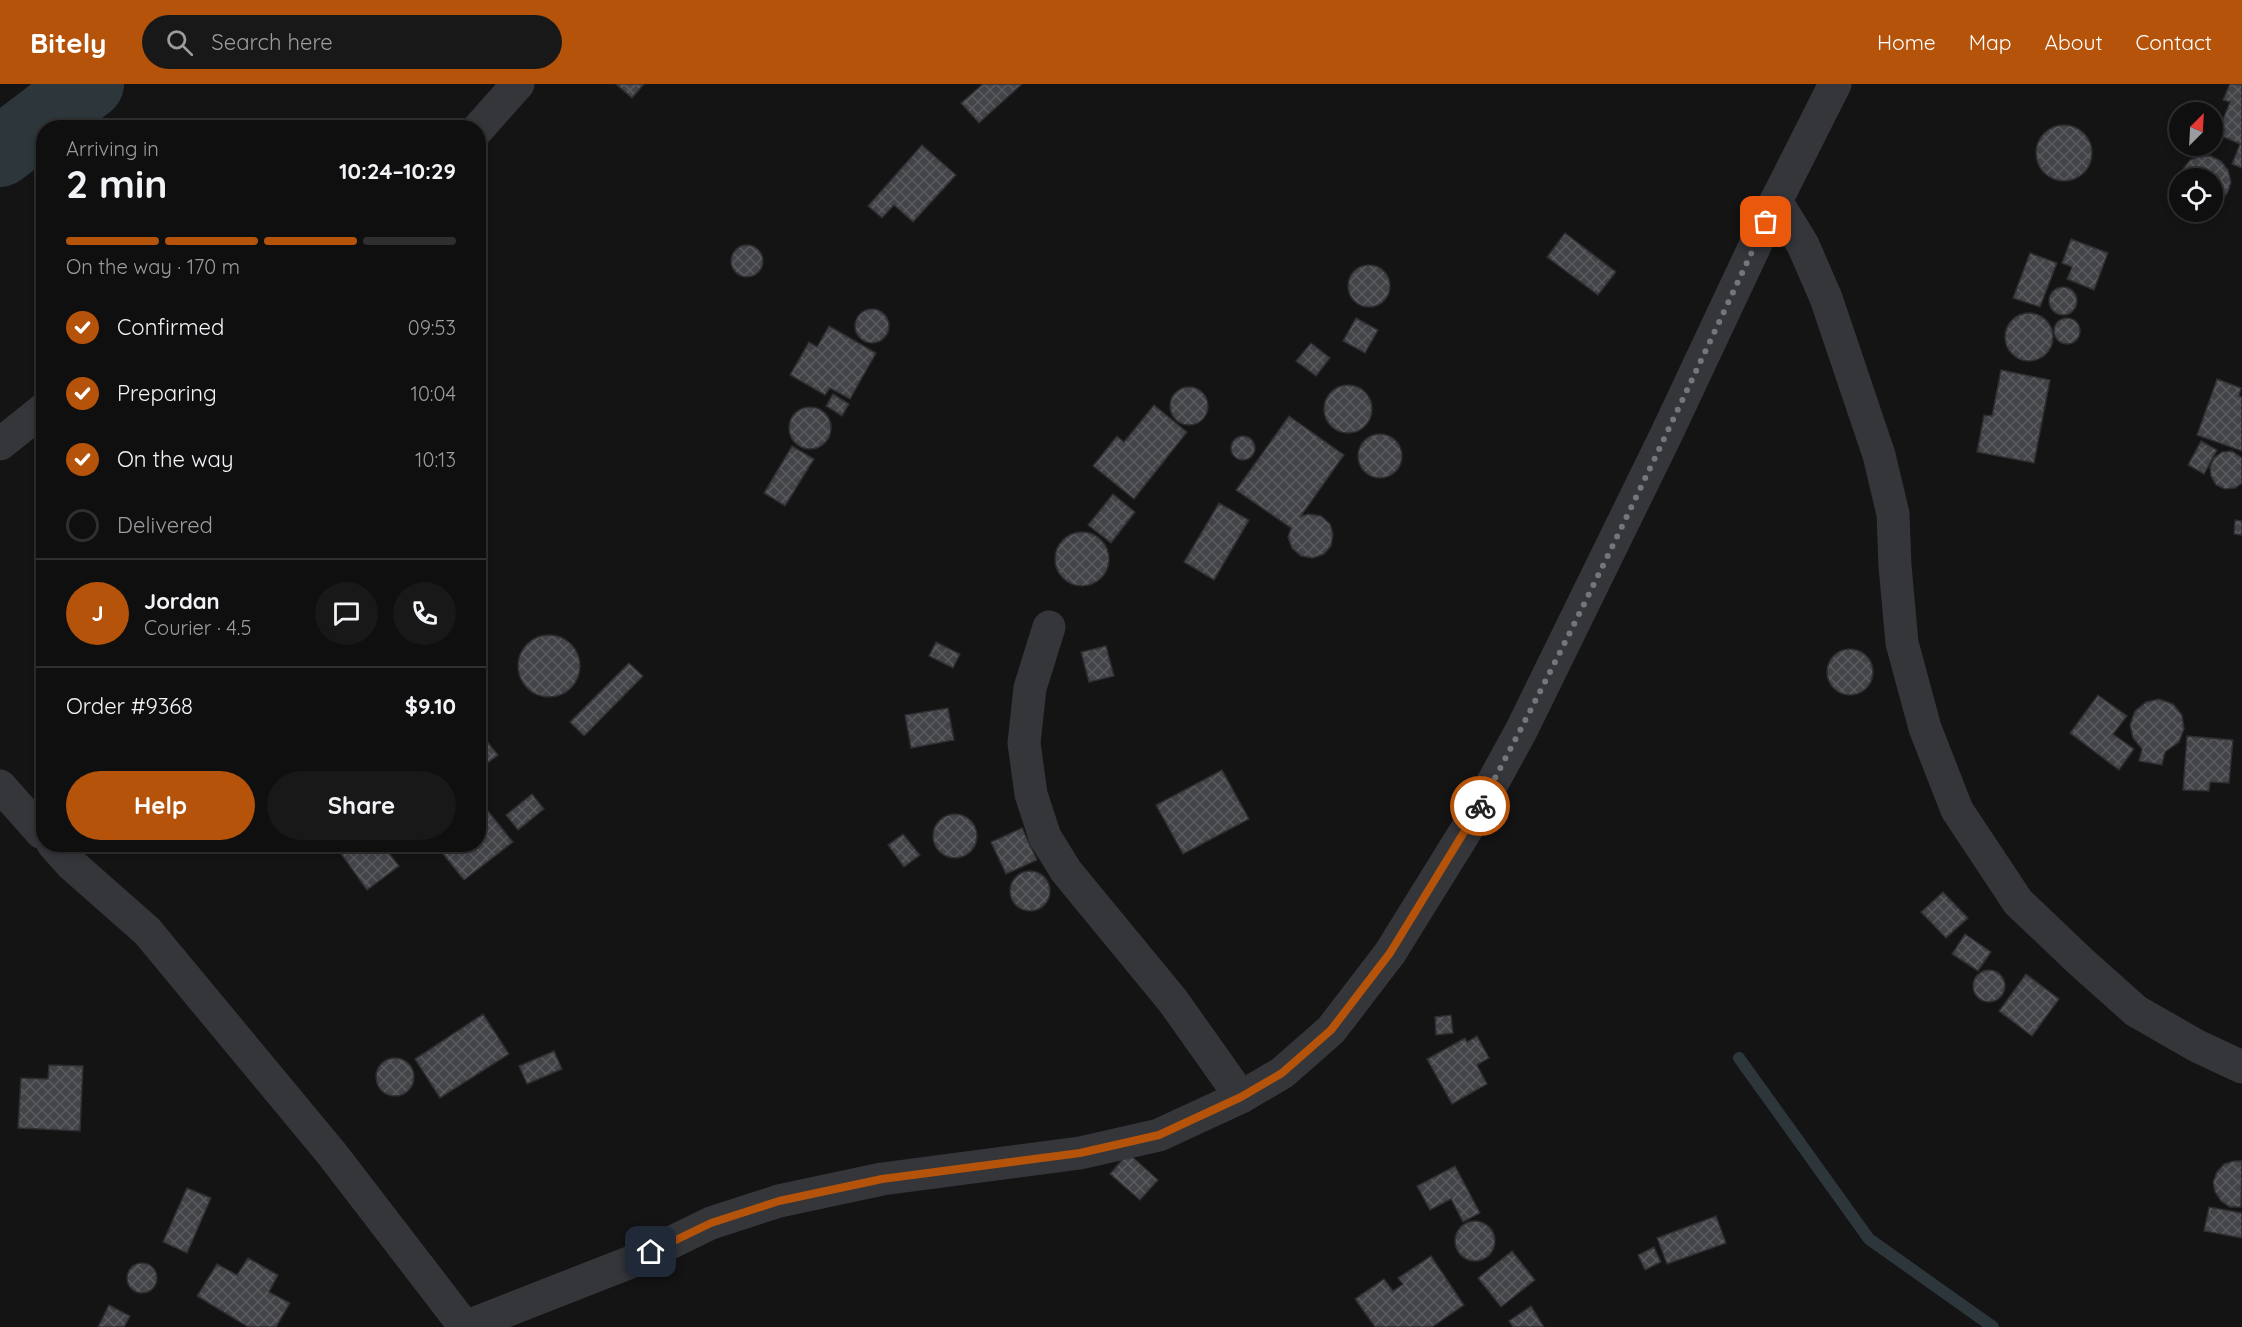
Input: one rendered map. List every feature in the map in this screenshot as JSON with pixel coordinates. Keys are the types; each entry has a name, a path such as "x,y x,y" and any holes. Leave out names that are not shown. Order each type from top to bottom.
{"street":[{"path":"486,120 518,84"},
{"path":"60,852 147,931 332,1154 465,1327 631,1262 711,1223 779,1201 882,1179 1080,1153 1159,1135 1241,1097 1282,1073 1331,1030 1390,953 1470,824 1521,731 1666,435 1776,201 1835,84"},
{"path":"1776,201 1803,245 1826,298 1879,455 1893,514 1902,642 1925,729 1957,810 2018,902 2079,961 2136,1011 2197,1046 2242,1067"},
{"path":"0,444 36,415"},
{"path":"1049,627 1030,688 1024,743 1031,794 1045,837 1066,871 1173,1001 1241,1097"},
{"path":"0,786 36,826"},
{"path":"0,825 36,834"}],"building":[{"path":"616,84 644,84 632,98"},
{"path":"983,84 1022,84 979,123 961,103"},
{"path":"2230,84 2242,84 2242,168 2232,164 2240,144 2223,137 2223,119 2230,102 2223,100"},
{"path":"2064,125 2079,130 2087,138 2092,153 2087,168 2079,176 2064,181 2049,176 2041,168 2036,153 2041,138 2049,130"},
{"path":"922,145 956,175 913,222 894,205 882,218 868,206"},
{"path":"2200,156 2211,156 2221,161 2228,170 2231,182 2223,198 2223,168 2184,168 2190,160"},
{"path":"1565,233 1616,272 1598,295 1547,257"},
{"path":"2071,239 2108,253 2094,290 2067,279 2072,267 2062,263"},
{"path":"747,245 759,249 763,261 759,273 747,277 735,273 731,261 735,249"},
{"path":"2030,253 2057,263 2040,307 2013,298"},
{"path":"1369,265 1384,271 1390,286 1384,301 1369,307 1354,301 1348,286 1354,271"},
{"path":"2063,287 2073,291 2077,301 2073,311 2063,315 2053,311 2049,301 2053,291"},
{"path":"872,309 884,314 889,326 884,338 872,343 860,338 855,326 860,314"},
{"path":"2029,313 2046,320 2053,337 2046,354 2029,361 2012,354 2005,337 2012,320"},
{"path":"1356,318 1378,330 1365,353 1343,341"},
{"path":"2067,318 2077,321 2080,331 2077,341 2067,344 2057,341 2054,331 2057,321"},
{"path":"829,326 876,353 850,399 830,388 825,395 790,375 809,342 817,347"},
{"path":"1311,343 1330,358 1316,376 1296,361"},
{"path":"2001,370 2050,380 2034,463 1977,452 1984,415 1992,416"},
{"path":"2217,379 2241,388 2239,396 2242,397 2242,451 2197,435"},
{"path":"1343,385 1353,385 1365,392 1372,404 1372,414 1365,426 1353,433 1343,433 1328,422 1324,414 1324,404 1335,389"},
{"path":"1189,387 1202,393 1208,406 1202,419 1189,425 1176,419 1170,406 1176,393"},
{"path":"833,394 849,404 842,416 826,406"},
{"path":"1154,405 1187,432 1134,499 1093,466 1117,436 1124,442"},
{"path":"810,407 825,413 831,428 825,443 810,449 795,443 789,428 795,413"},
{"path":"1289,416 1344,455 1301,516 1309,514 1321,516 1330,524 1333,534 1331,546 1324,554 1313,558 1301,556 1292,548 1288,537 1291,528 1236,490"},
{"path":"1380,434 1396,440 1402,456 1396,472 1380,478 1364,472 1358,456 1364,440"},
{"path":"1243,436 1252,439 1255,448 1252,457 1243,460 1234,457 1231,448 1234,439"},
{"path":"2201,441 2217,450 2204,474 2188,465"},
{"path":"792,446 814,459 785,506 764,493"},
{"path":"2232,451 2242,458 2242,483 2235,488 2225,489 2216,485 2211,476 2210,467 2214,458 2222,452"},
{"path":"1113,494 1135,512 1111,543 1088,525"},
{"path":"1219,503 1249,520 1214,580 1184,562"},
{"path":"2235,520 2242,521 2242,535 2234,534"},
{"path":"1082,532 1092,534 1101,540 1107,549 1109,559 1107,569 1101,578 1092,584 1082,586 1072,584 1063,578 1057,569 1055,559 1057,549 1063,540 1072,534"},
{"path":"543,635 555,635 571,644 578,654 580,666 578,678 571,688 555,697 543,697 532,692 523,683 518,672 518,660 523,649 532,640"},
{"path":"936,642 960,654 953,668 929,656"},
{"path":"1106,646 1114,676 1089,682 1081,652"},
{"path":"1850,649 1866,656 1873,672 1866,688 1850,695 1834,688 1827,672 1834,656"},
{"path":"629,663 643,676 584,736 570,722"},
{"path":"2098,695 2127,716 2113,734 2134,749 2119,770 2070,733"},
{"path":"2159,699 2173,704 2182,715 2184,729 2179,742 2165,752 2162,765 2139,761 2142,749 2133,738 2130,725 2135,711 2146,702"},
{"path":"948,708 954,740 911,748 905,715"},
{"path":"2187,736 2233,740 2229,783 2210,782 2209,791 2183,790"},
{"path":"486,740 498,755 486,764"},
{"path":"1222,770 1249,819 1183,854 1156,805"},
{"path":"532,794 544,809 518,830 506,815"},
{"path":"486,809 513,842 464,880 441,852 486,852"},
{"path":"955,814 971,820 977,836 971,852 955,858 939,852 933,836 939,820"},
{"path":"1022,828 1037,860 1006,874 991,842"},
{"path":"903,834 920,855 904,867 888,845"},
{"path":"340,852 388,852 399,866 367,890"},
{"path":"1030,871 1038,872 1044,877 1049,883 1049,899 1044,905 1038,910 1030,911 1022,910 1016,905 1011,899 1010,891 1011,883 1016,877 1022,872"},
{"path":"1943,892 1968,918 1946,938 1921,912"},
{"path":"1965,934 1991,952 1978,971 1952,954"},
{"path":"1989,970 2000,975 2005,986 2000,997 1989,1002 1978,997 1973,986 1978,975"},
{"path":"2026,974 2059,999 2032,1036 1999,1011"},
{"path":"483,1014 509,1054 440,1098 415,1059"},
{"path":"1451,1015 1453,1033 1436,1035 1435,1017"},
{"path":"1477,1036 1489,1058 1477,1065 1487,1084 1452,1104 1427,1059 1465,1038 1467,1042"},
{"path":"554,1051 562,1069 527,1084 519,1066"},
{"path":"395,1058 408,1064 414,1077 408,1090 395,1096 382,1090 376,1077 382,1064"},
{"path":"49,1065 83,1066 80,1131 18,1128 21,1078 48,1079"},
{"path":"1128,1153 1158,1180 1140,1200 1110,1174"},
{"path":"2242,1161 2241,1207 2230,1207 2221,1201 2215,1192 2213,1182 2217,1172 2224,1164"},
{"path":"1455,1166 1480,1213 1463,1222 1451,1199 1430,1210 1417,1186"},
{"path":"187,1188 211,1198 187,1253 163,1242"},
{"path":"2209,1207 2242,1213 2242,1238 2204,1231"},
{"path":"1716,1216 1726,1243 1667,1264 1657,1238"},
{"path":"1475,1221 1483,1222 1489,1227 1494,1233 1494,1249 1489,1255 1483,1260 1475,1261 1467,1260 1461,1255 1456,1249 1455,1241 1456,1233 1461,1227 1467,1222"},
{"path":"1654,1247 1661,1262 1645,1270 1638,1255"},
{"path":"1512,1251 1535,1280 1501,1307 1478,1278"},
{"path":"1431,1256 1464,1305 1432,1327 1375,1327 1355,1299 1384,1279 1393,1291 1403,1284 1398,1278"},
{"path":"248,1258 278,1275 269,1292 290,1303 276,1327 248,1327 197,1296 217,1264 237,1275"},
{"path":"142,1263 148,1264 156,1272 156,1284 148,1292 142,1293 136,1292 128,1284 127,1278 128,1272 136,1264"},
{"path":"109,1305 130,1316 124,1327 98,1327"},
{"path":"1531,1306 1544,1327 1513,1327 1509,1321"}],"waterway":[{"path":"42,120 89,84"},
{"path":"0,152 36,124"},
{"path":"1739,1058 1869,1239 1993,1327"}],"way so far":[{"path":"1480,806 1521,731 1666,435 1766,222"}],"route":[{"path":"651,1252 711,1223 779,1201 882,1179 1080,1153 1159,1135 1241,1097 1282,1073 1331,1030 1390,953 1480,806"}]}
